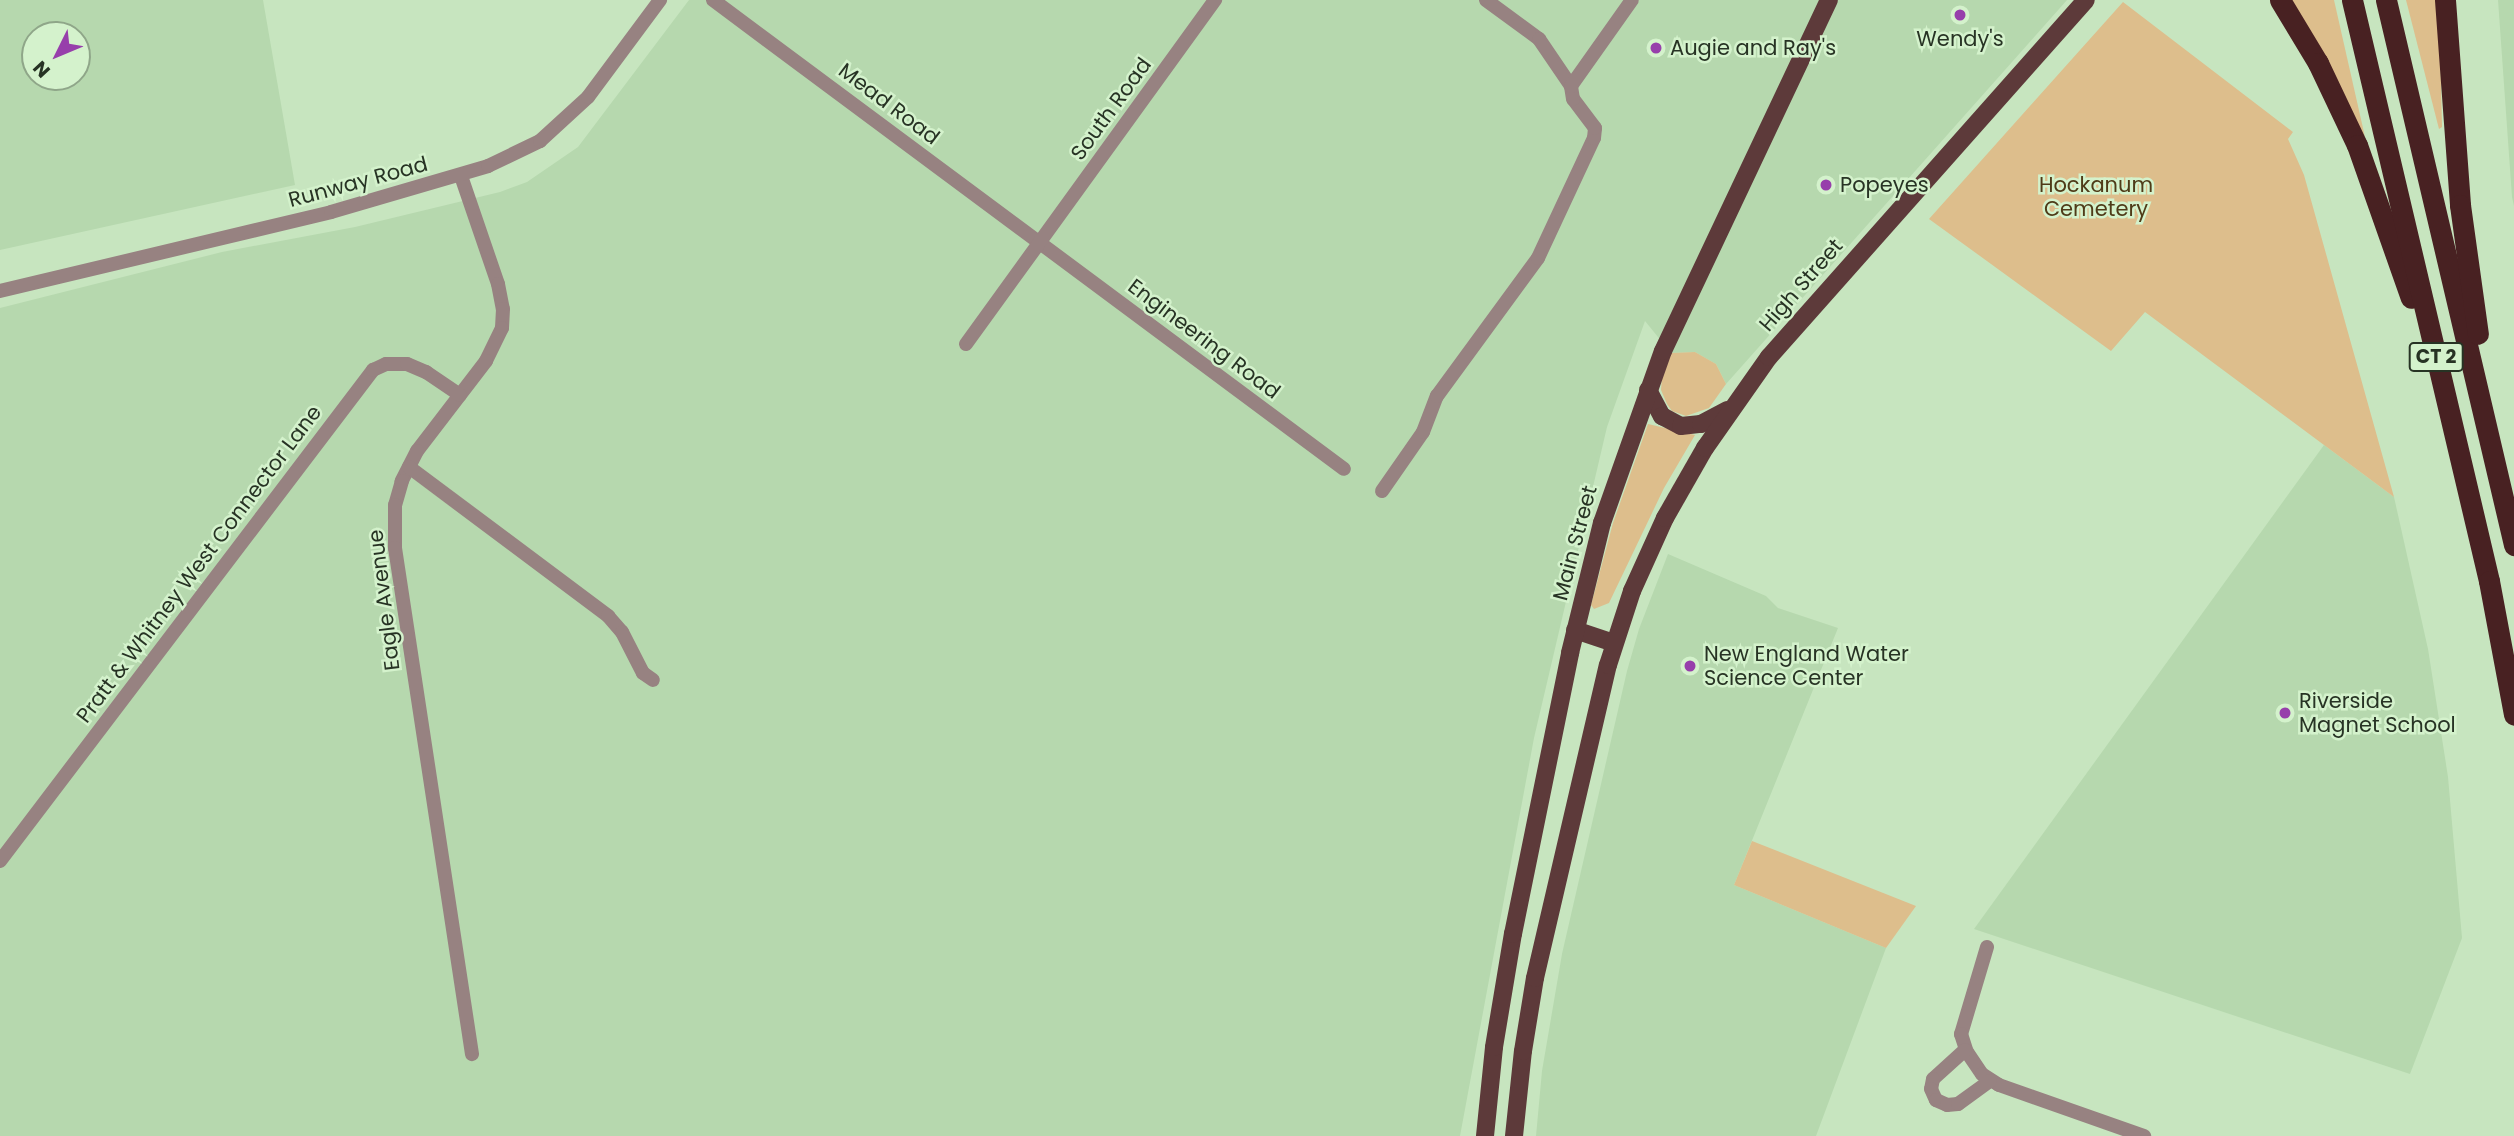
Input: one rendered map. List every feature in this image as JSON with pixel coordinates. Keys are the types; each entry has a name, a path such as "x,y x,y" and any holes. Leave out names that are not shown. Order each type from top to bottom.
{"highway":[{"path":"2280,0 2318,63 2357,145 2410,295 2433,341"},
{"name":"CT 2","path":"2352,0 2489,581 2514,715"},
{"name":"CT 2","path":"2386,0 2514,545"},
{"path":"2445,0 2460,205 2479,352 2480,399"}],"main road":[{"name":"Main Street","path":"1485,1136 1494,1047 1511,945 1575,630 1602,523 1648,390 1693,284 1829,0"},
{"name":"High Street","path":"1614,643 1635,583 1665,518 1732,407 1815,302 2086,0"},
{"path":"1648,390 1662,416 1681,426 1701,424 1732,407"},
{"path":"1514,1136 1523,1051 1540,956 1614,643 1575,630"},
{"path":"1494,1047 1523,1051"}],"street":[{"name":"Runway Road","path":"0,291 331,212 461,176 540,141 588,96 660,0"},
{"name":"Mead Road","path":"713,0 1040,243"},
{"name":"South Road","path":"966,344 1215,0"},
{"path":"1381,491 1423,432 1437,396 1534,267 1590,149 1595,128 1573,99 1571,86 1539,39 1486,0"},
{"path":"1571,86 1632,0"},
{"name":"Eagle Avenue","path":"461,176 503,309 498,340 409,467 395,505 395,548 472,1054"},
{"name":"Engineering Road","path":"1040,243 1344,469"},
{"name":"Pratt & Whitney West Connector Lane","path":"0,861 373,370 386,364 407,364 426,372 460,395"},
{"path":"409,467 608,616 622,632 643,673 653,680"},
{"path":"1987,947 1962,1026 1965,1050 1990,1081 2144,1136"},
{"path":"1965,1050 1934,1077 1931,1089 1934,1097 1947,1105 1958,1104 1990,1081"}],"shaded area":[{"path":"0,0 263,0 295,185 0,250"},
{"path":"689,0 2067,0 1726,384 1716,364 1695,352 1671,353 1645,321 1607,427 1534,738 1460,1136 0,1136 0,308 222,252 355,227 500,192 527,182 578,147"},
{"path":"2498,0 2514,0 2514,206 2512,197"},
{"name":"Riverside Magnet School","path":"2324,445 2394,497 2428,649 2448,777 2462,938 2410,1074 1974,929"},
{"path":"1668,554 1766,596 1778,608 1838,628 1734,885 1886,948 1816,1136 1536,1136 1542,1071 1562,954 1627,671 1639,629"}],"green space":[{"path":"2290,0 2334,0 2365,137"},
{"path":"2406,0 2439,0 2442,127 2439,129"},
{"name":"Hockanum Cemetery","path":"2123,2 2293,132 2288,139 2304,175 2394,497 2145,312 2111,351 1929,219"},
{"path":"1695,352 1716,364 1726,384 1709,408 1686,416 1672,411 1667,404 1661,390 1662,376 1671,353"},
{"path":"1648,424 1695,435 1664,488 1609,603 1594,609 1591,605 1613,523"},
{"path":"1752,841 1916,906 1886,948 1734,885"}],"place":[{"name":"Wendy's","path":"1960,15"},
{"name":"Augie and Ray's","path":"1656,48"},
{"name":"Popeyes","path":"1826,185"},
{"name":"New England Water Science Center","path":"1690,666"},
{"name":"Riverside Magnet School","path":"2285,713"}]}
